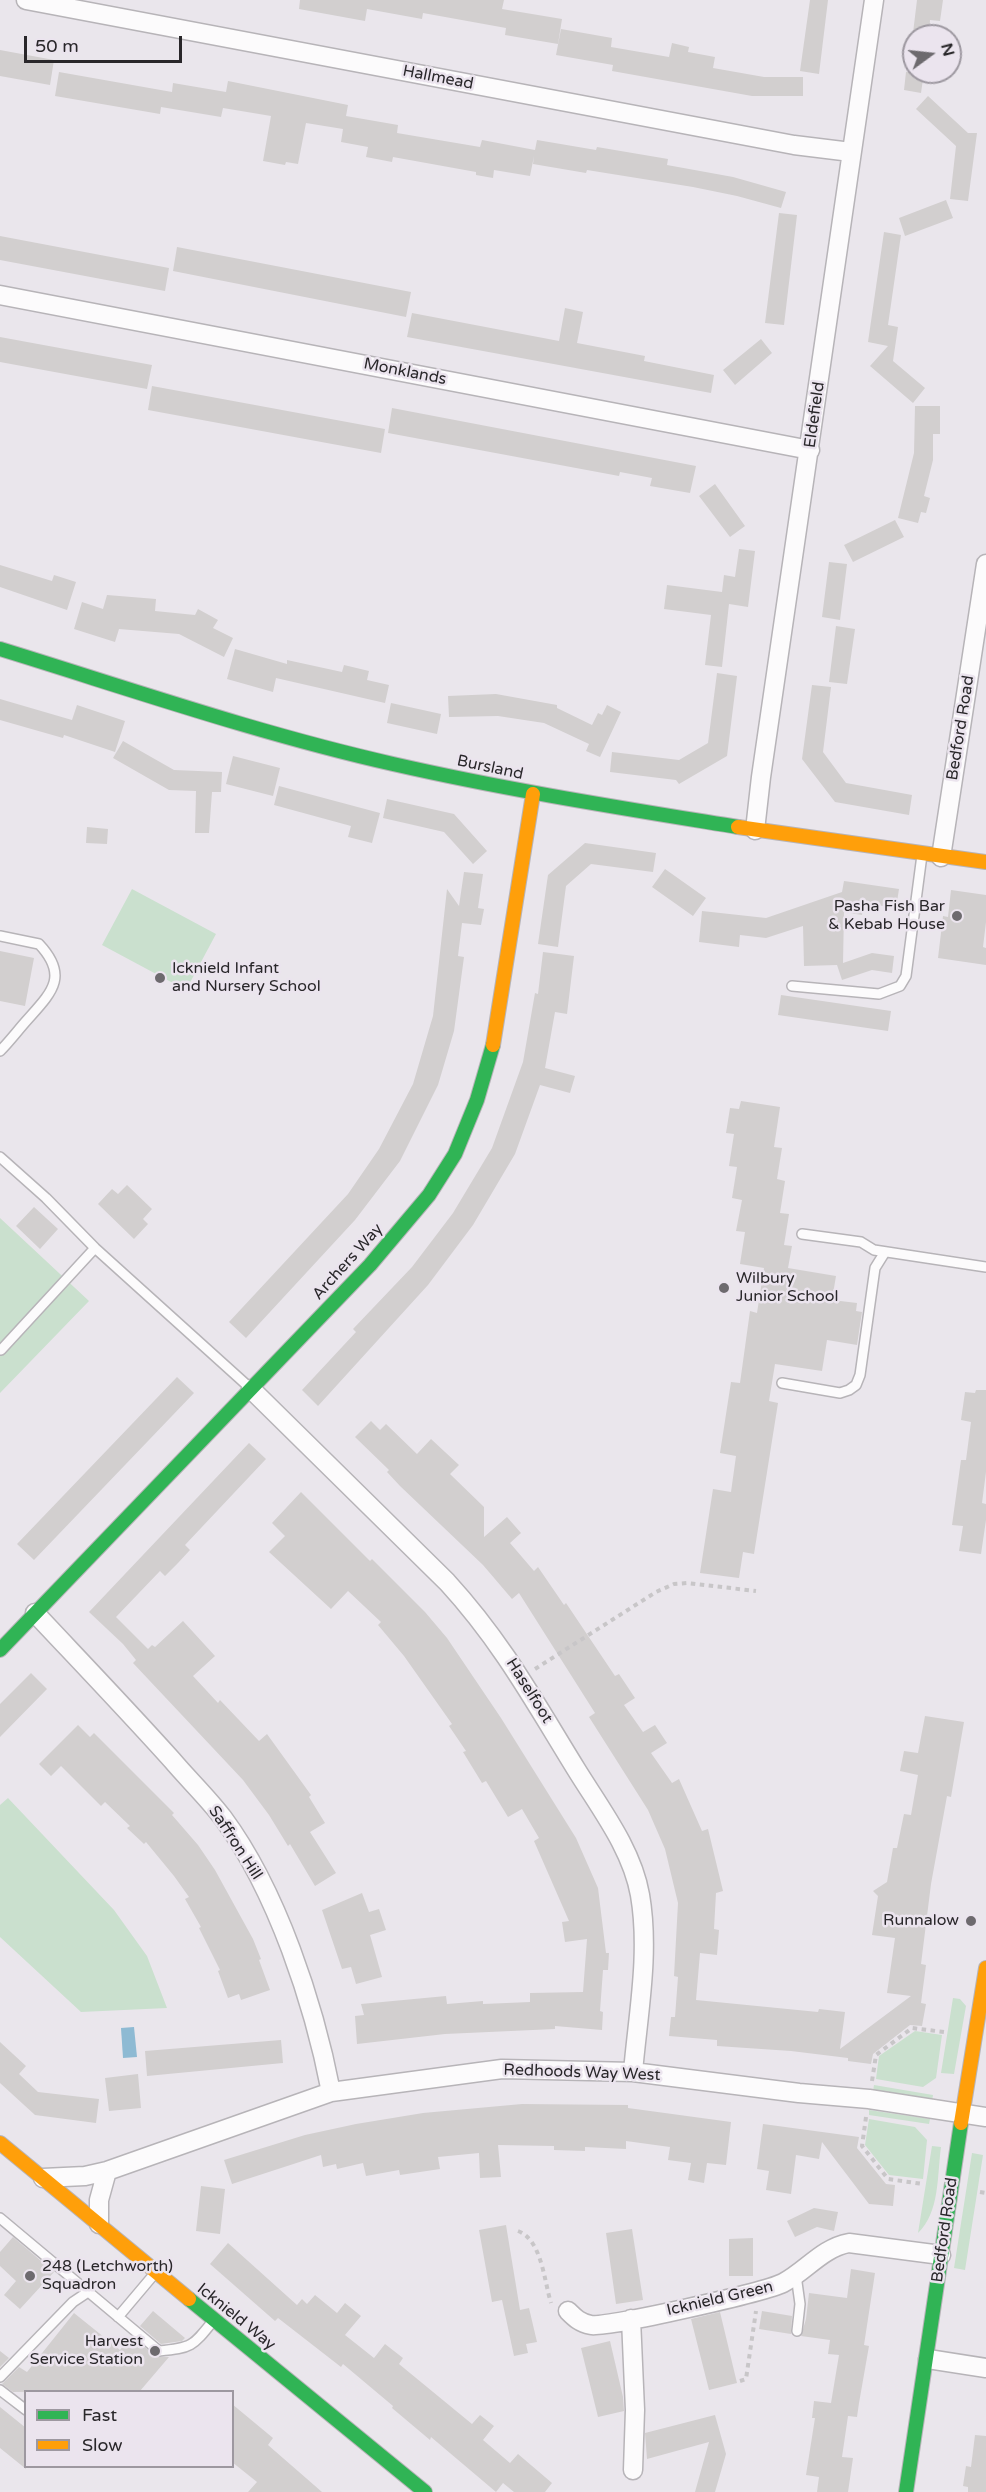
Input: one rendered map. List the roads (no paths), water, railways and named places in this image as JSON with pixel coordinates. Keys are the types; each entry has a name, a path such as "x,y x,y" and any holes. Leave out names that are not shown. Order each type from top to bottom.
{"street":[{"name":"Hallmead","path":"26,0 782,143 851,152"},
{"name":"Eldefield","path":"755,831 874,0"},
{"name":"Monklands","path":"0,295 810,450"},
{"name":"Bedford Road","path":"941,857 986,564"},
{"name":"Bursland","path":"0,649 232,721 368,758 533,794 755,831 986,862"},
{"name":"Archers Way","path":"0,1650 370,1265 429,1195 455,1154 477,1100 493,1044 533,794"},
{"name":"Haselfoot","path":"251,1389 447,1582 491,1633 522,1677 615,1833 634,1871 640,1892 644,1947 633,2072"},
{"name":"Saffron Hill","path":"35,1613 132,1716 223,1818 255,1870 290,1946 324,2056 331,2092"},
{"name":"Bedford Road","path":"906,2492 928,2359 940,2254 986,1968"},
{"name":"Redhoods Way West","path":"43,2178 85,2176 107,2171 331,2092 502,2069 633,2072 799,2093 869,2099 986,2117"},
{"name":"Icknield Way","path":"0,2143 425,2492"},
{"path":"99,2224 99,2200 107,2171"},
{"name":"Icknield Green","path":"568,2311 579,2322 592,2326 610,2325 759,2290 781,2284 796,2275 817,2257 838,2245 849,2243 940,2254"},
{"path":"632,2319 635,2410 633,2470"},
{"path":"928,2359 986,2368"}],"lane":[{"path":"792,986 879,994 900,986 906,976 922,854"},
{"path":"0,936 39,944 52,960 55,982 46,999 0,1051"},
{"path":"0,1157 46,1198 95,1248 251,1389"},
{"path":"802,1234 861,1242 874,1250 885,1252 986,1267"},
{"path":"1,1350 95,1248"},
{"path":"782,1383 840,1393 856,1385 863,1364 875,1268 885,1252"},
{"path":"0,2218 159,2351 195,2344 214,2320"},
{"path":"118,2317 156,2272"},
{"path":"796,2275 800,2304 797,2331"},
{"path":"0,2377 73,2302 88,2292"},
{"path":"0,2390 24,2408"}],"water":[{"path":"134,2027 137,2057 123,2058 121,2028"}],"place":[{"name":"Pasha Fish Bar & Kebab House","path":"957,916"},
{"name":"Icknield Infant and Nursery School","path":"160,978"},
{"name":"Wilbury Junior School","path":"724,1288"},
{"name":"Runnalow","path":"971,1921"},
{"name":"248 (Letchworth) Squadron","path":"30,2276"},
{"name":"Harvest Service Station","path":"155,2351"}]}
